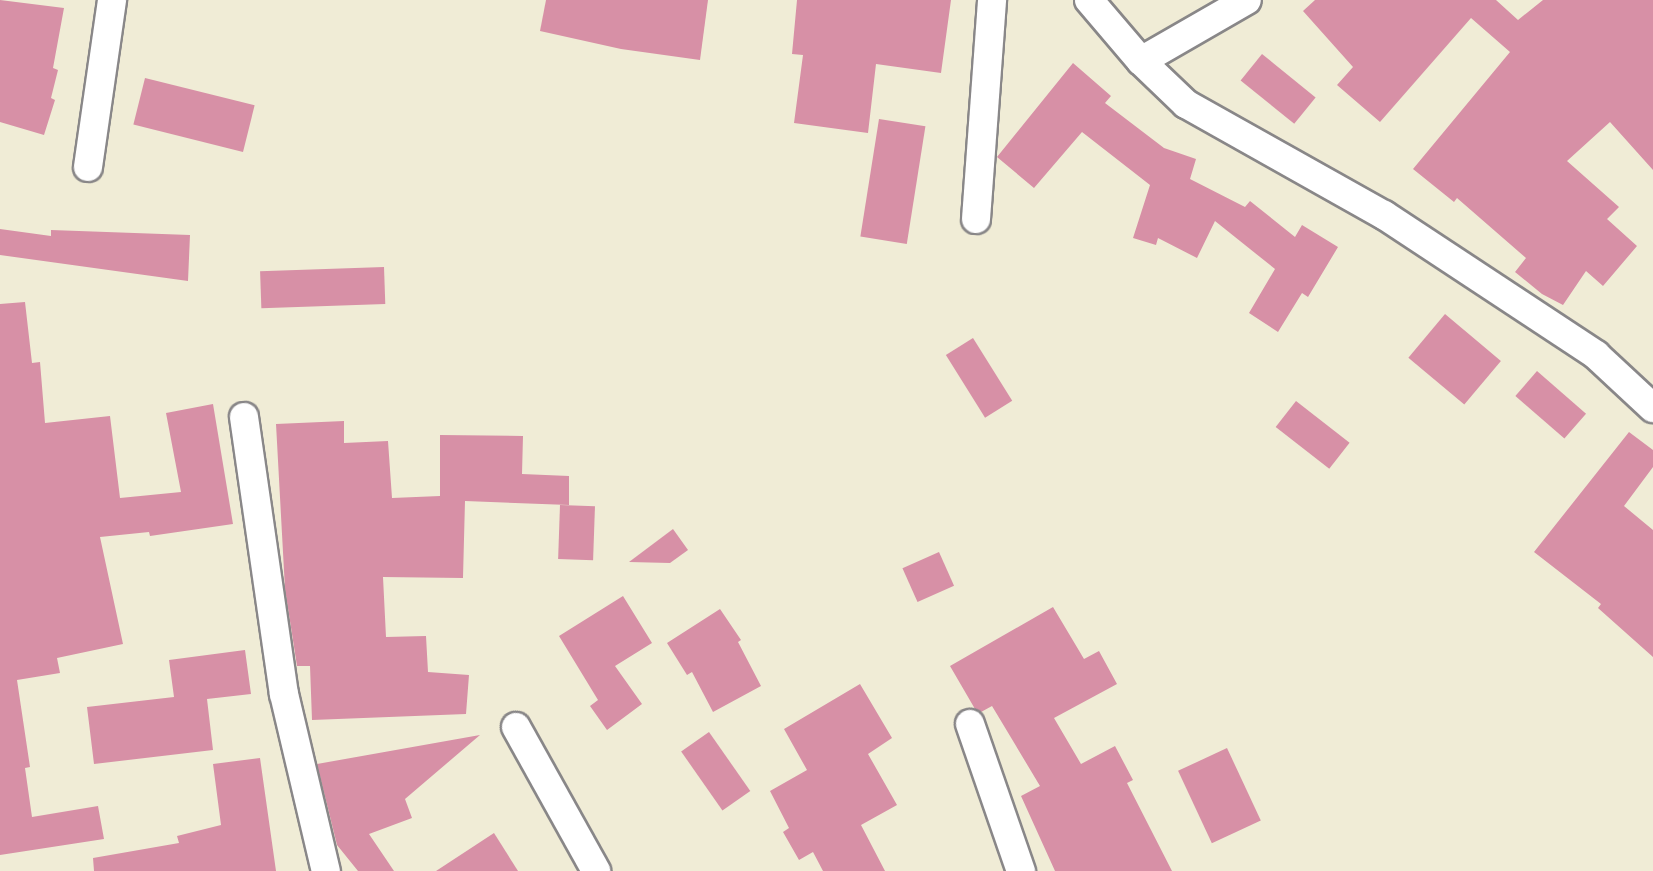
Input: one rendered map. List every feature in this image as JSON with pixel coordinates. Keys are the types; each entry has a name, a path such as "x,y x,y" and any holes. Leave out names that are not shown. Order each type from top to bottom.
{"street":[{"path":"88,167 112,0"},
{"path":"976,219 992,0"},
{"path":"1089,0 1141,61 1186,104 1384,214 1596,355 1653,408"},
{"path":"1141,61 1247,0"},
{"path":"244,417 284,694 326,871"},
{"path":"970,724 1021,871"},
{"path":"516,727 596,871"}],"building":[{"path":"0,0 64,8 53,68 58,70 51,98 55,100 44,135 0,122"},
{"path":"546,0 708,0 700,60 621,49 540,31"},
{"path":"797,0 951,0 941,73 876,64 868,133 794,123 803,55 792,54"},
{"path":"1315,0 1496,0 1518,20 1543,0 1653,0 1653,170 1610,122 1567,161 1619,207 1607,219 1637,246 1603,286 1586,271 1563,305 1542,294 1515,272 1526,258 1457,198 1454,202 1413,169 1510,52 1471,18 1380,122 1337,85 1353,67 1303,11"},
{"path":"1262,54 1316,97 1294,124 1241,80"},
{"path":"1073,63 1111,96 1105,103 1164,148 1196,159 1190,179 1245,207 1250,201 1295,237 1302,225 1338,247 1308,297 1302,293 1278,332 1249,313 1275,269 1215,221 1197,258 1158,238 1156,245 1133,238 1150,185 1082,132 1034,188 997,157"},
{"path":"145,78 255,105 243,152 133,125"},
{"path":"879,119 925,126 907,244 860,237"},
{"path":"0,229 51,236 51,230 190,235 188,281 0,255"},
{"path":"384,267 385,304 261,308 260,271"},
{"path":"25,302 32,363 40,362 45,423 110,416 120,498 181,492 166,413 213,404 233,524 150,536 149,532 100,537 123,644 57,658 60,673 17,680 30,767 25,768 32,817 98,806 104,839 0,855 0,304"},
{"path":"1445,314 1501,361 1464,405 1408,358"},
{"path":"973,338 1012,401 985,418 946,355"},
{"path":"1537,371 1586,414 1564,439 1515,396"},
{"path":"1296,401 1350,443 1329,469 1276,427"},
{"path":"344,421 344,443 388,441 392,498 440,496 440,435 523,436 522,474 569,476 569,505 465,501 463,578 383,577 386,637 426,636 428,672 469,675 466,714 312,720 310,666 297,666 285,589 276,424"},
{"path":"1629,432 1653,450 1653,467 1624,506 1653,530 1653,657 1598,608 1601,604 1534,552"},
{"path":"560,505 595,506 593,560 558,559"},
{"path":"673,529 688,550 670,563 629,562"},
{"path":"939,552 954,586 918,602 902,568"},
{"path":"623,596 652,643 615,666 642,704 607,730 590,706 598,700 559,636"},
{"path":"1053,607 1084,659 1099,651 1117,684 1054,718 1081,764 1115,746 1133,780 1127,783 1172,871 1055,871 1021,796 1040,786 992,706 981,712 975,709 950,666"},
{"path":"720,609 741,640 738,642 761,686 713,712 692,672 687,675 667,643"},
{"path":"245,650 251,694 207,699 213,750 94,764 87,707 174,697 169,660"},
{"path":"860,684 892,738 868,754 897,805 861,825 885,871 823,871 813,852 799,860 783,832 789,828 770,791 807,770 784,729"},
{"path":"709,732 750,791 722,810 681,752"},
{"path":"480,735 405,799 412,818 369,834 394,871 358,871 337,845 317,764"},
{"path":"1227,748 1261,821 1212,843 1178,771"},
{"path":"260,758 276,871 94,871 93,858 179,843 177,836 221,825 213,764"},
{"path":"494,833 518,871 436,871"}]}
